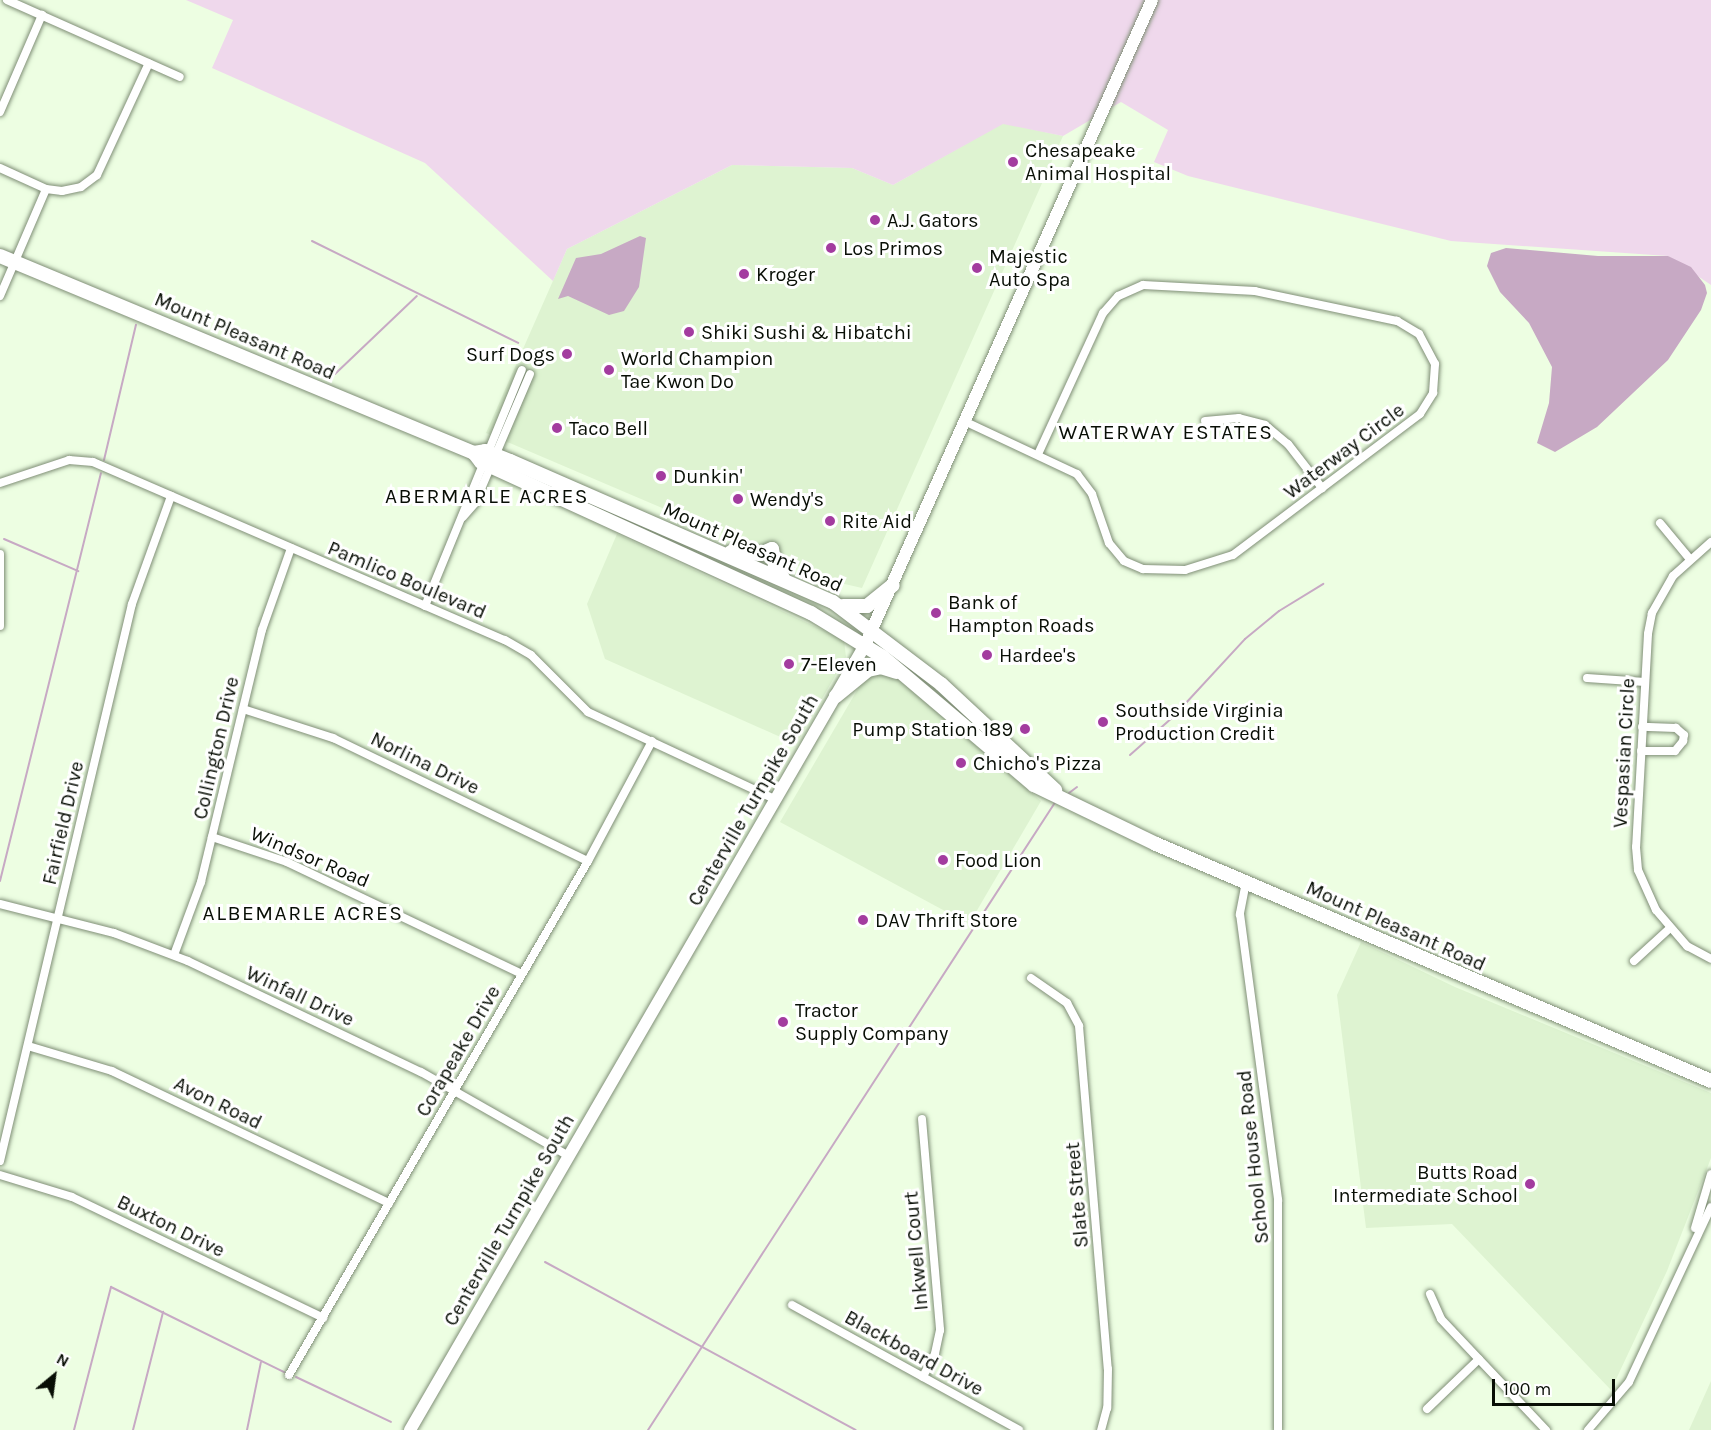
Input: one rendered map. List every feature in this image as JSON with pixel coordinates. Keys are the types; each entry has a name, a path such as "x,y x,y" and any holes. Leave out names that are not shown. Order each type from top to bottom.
{"highway":[{"name":"Mount Pleasant Road","path":"0,256 485,458 717,550 784,578 833,602 873,629 941,684 1068,801"},
{"name":"Mount Pleasant Road","path":"485,458 704,566 810,613 865,645 905,675 1034,785 1245,882 1711,1081"},
{"path":"704,566 717,550 760,554 772,549 775,566 784,578"},
{"path":"833,602 862,608 893,585"},
{"path":"836,696 874,668 905,675"}],"main road":[{"name":"Centerville Turnpike South","path":"410,1430 865,645 1152,0"}],"street":[{"path":"8,0 180,77"},
{"path":"0,112 42,15"},
{"path":"0,168 46,189 62,191 81,187 97,175 149,63"},
{"path":"0,296 46,189"},
{"name":"Waterway Circle","path":"964,421 1038,454 1083,480 1095,500 1109,543 1119,557 1133,566 1153,571 1192,569 1233,555 1420,414 1435,385 1433,356 1419,334 1397,321 1255,291 1152,284 1118,296 1096,326 1038,454"},
{"path":"425,606 485,458 526,372"},
{"path":"1204,421 1239,417 1265,425 1288,444 1322,488"},
{"name":"Pamlico Boulevard","path":"0,483 69,460 84,460 515,646 540,664 588,712 777,800"},
{"name":"Fairfield Drive","path":"0,1161 132,604 171,496"},
{"path":"1660,523 1689,558"},
{"name":"Vespasian Circle","path":"1711,543 1689,558 1673,576 1652,613 1642,727 1638,870 1656,909 1670,928 1687,946 1711,959"},
{"name":"Collington Drive","path":"174,955 201,882 271,599 291,548"},
{"path":"0,554 0,626"},
{"path":"1587,678 1645,682"},
{"name":"Norlina Drive","path":"243,709 333,738 588,861"},
{"path":"1641,751 1675,751 1683,741 1676,728 1642,727"},
{"name":"Corapeake Drive","path":"290,1375 588,861 652,741"},
{"name":"Windsor Road","path":"212,837 287,862 522,974"},
{"name":"School House Road","path":"1245,882 1240,914 1278,1200 1278,1430"},
{"name":"Winfall Drive","path":"0,904 57,918 174,955 455,1090 569,1155"},
{"path":"1634,961 1670,928"},
{"name":"Slate Street","path":"1031,978 1067,1004 1078,1026 1108,1369 1107,1408 1101,1430"},
{"name":"Avon Road","path":"28,1046 112,1071 389,1203"},
{"name":"Inkwell Court","path":"922,1119 940,1330 935,1354 923,1377"},
{"path":"1693,1240 1711,1174"},
{"name":"Buxton Drive","path":"0,1175 72,1197 323,1318"},
{"path":"1588,1430 1629,1382 1693,1240 1711,1207"},
{"path":"1430,1294 1441,1319 1546,1430"},
{"name":"Blackboard Drive","path":"792,1305 1019,1430"},
{"path":"1427,1409 1479,1359"}],"shaded area":[{"path":"186,0 1711,0 1711,285 1668,256 1451,241 1188,176 1154,162 1168,130 1121,102 1063,136 1003,124 893,185 852,168 732,165 567,249 553,281 425,163 212,68 233,20"},
{"path":"1003,123 1063,136 862,588 836,582 486,433 567,249 732,165 852,168 893,185"},
{"path":"640,236 646,238 639,287 624,311 609,315 568,296 558,299 576,258 601,254"},
{"path":"1506,248 1598,256 1668,256 1691,267 1705,285 1707,293 1701,310 1668,360 1597,427 1555,452 1537,443 1549,403 1552,367 1529,323 1500,292 1487,266 1491,253"},
{"path":"617,534 844,640 846,657 796,744 605,659 587,604"},
{"path":"883,670 894,674 1041,801 969,924 780,822 866,675"},
{"name":"Butts Road Intermediate School","path":"1361,942 1455,987 1711,1093 1711,1158 1667,1271 1611,1390 1452,1224 1366,1228 1337,995"},
{"path":"1711,1381 1711,1430 1689,1430"}],"waterway":[{"path":"312,241 518,343"},
{"path":"335,374 417,296"},
{"path":"104,460 136,325"},
{"path":"0,881 101,473"},
{"path":"4,539 78,571"},
{"path":"1130,755 1173,717 1245,639 1279,611 1323,584"},
{"path":"1069,793 1077,787"},
{"path":"648,1430 1056,801"},
{"path":"545,1262 856,1430"},
{"path":"74,1430 111,1287 284,1372"},
{"path":"133,1430 163,1312"},
{"path":"247,1430 261,1362"},
{"path":"296,1377 391,1422"}],"place":[{"name":"Chesapeake Animal Hospital","path":"1013,162"},
{"name":"A.J. Gators","path":"875,220"},
{"name":"Los Primos","path":"831,248"},
{"name":"Majestic Auto Spa","path":"977,268"},
{"name":"Kroger","path":"744,274"},
{"name":"Shiki Sushi & Hibatchi","path":"689,332"},
{"name":"Surf Dogs","path":"567,354"},
{"name":"World Champion Tae Kwon Do","path":"609,370"},
{"name":"Taco Bell","path":"557,428"},
{"name":"Dunkin'","path":"661,476"},
{"name":"Wendy's","path":"738,499"},
{"name":"Rite Aid","path":"830,521"},
{"name":"Bank of Hampton Roads","path":"936,613"},
{"name":"Hardee's","path":"987,655"},
{"name":"7-Eleven","path":"789,664"},
{"name":"Southside Virginia Production Credit","path":"1103,722"},
{"name":"Pump Station 189","path":"1025,729"},
{"name":"Chicho's Pizza","path":"961,763"},
{"name":"Food Lion","path":"943,860"},
{"name":"DAV Thrift Store","path":"863,920"},
{"name":"Tractor Supply Company","path":"783,1022"},
{"name":"Butts Road Intermediate School","path":"1530,1184"}],"district":[{"name":"WATERWAY ESTATES","path":"1166,432"},
{"name":"ABERMARLE ACRES","path":"487,496"},
{"name":"ALBEMARLE ACRES","path":"303,913"}]}
